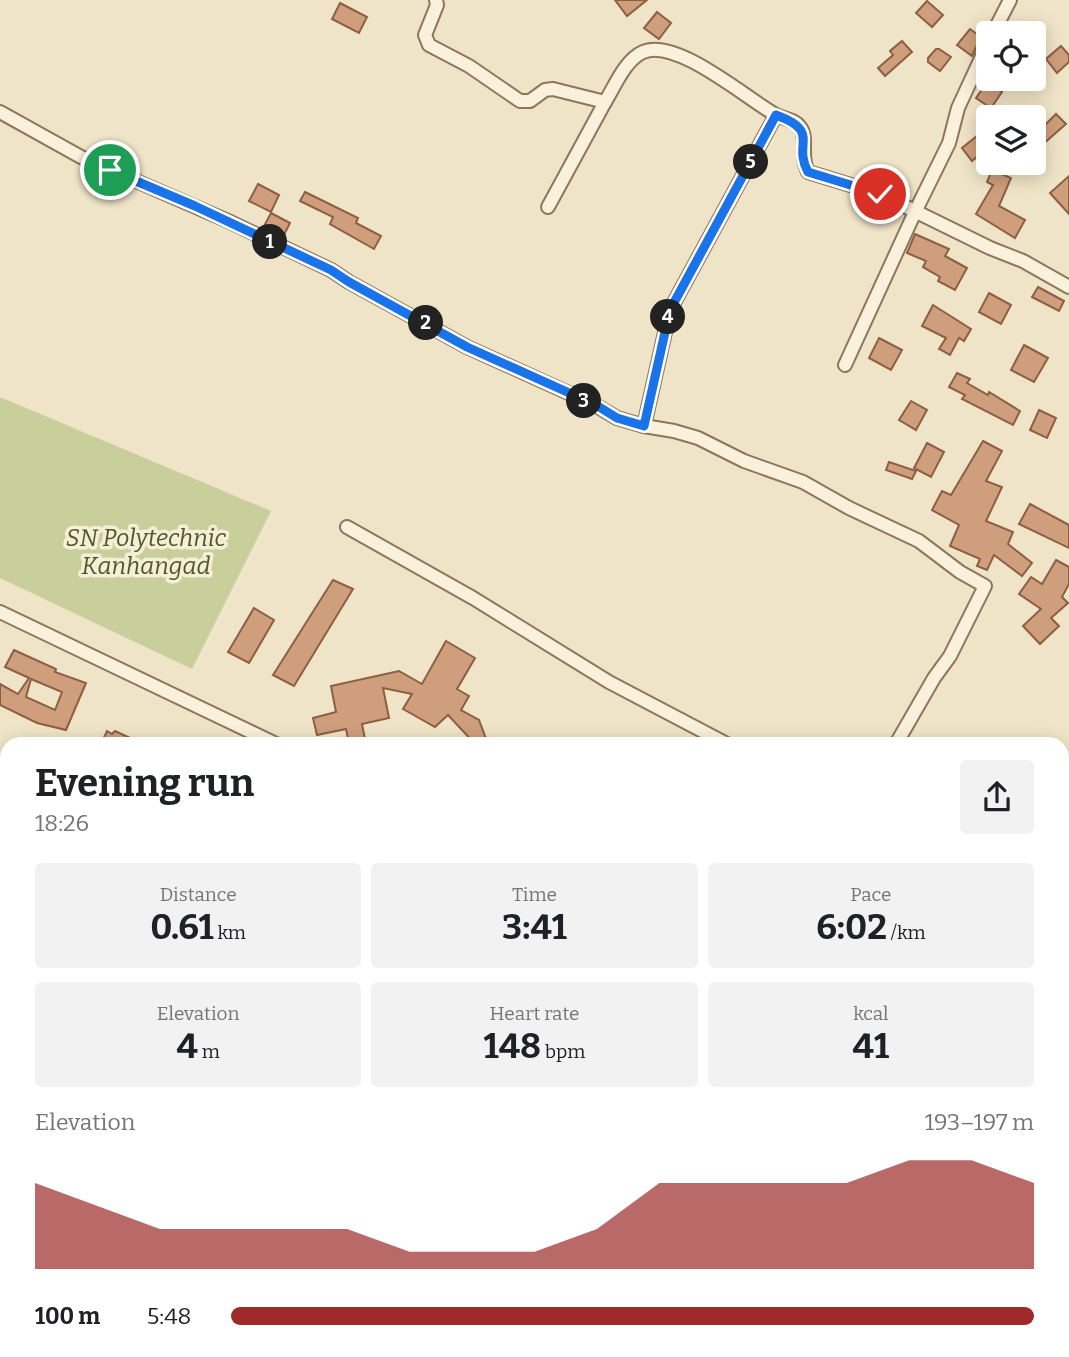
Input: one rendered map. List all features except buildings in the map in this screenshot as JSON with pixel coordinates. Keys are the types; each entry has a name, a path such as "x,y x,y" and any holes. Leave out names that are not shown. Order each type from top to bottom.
{"street":[{"path":"436,0 437,5 425,35 429,45 469,66 520,100 530,101 545,90 553,89 605,102"},
{"path":"999,21 1010,0"},
{"path":"548,207 629,63 641,52 662,50 714,73 776,115 799,126 805,138 803,163 808,172 880,194 990,248 1023,261 1069,287"},
{"path":"845,365 949,143 958,108 976,69"},
{"path":"0,112 81,157 228,221 331,270 467,347 596,405 617,418 698,438 744,461 803,482 849,508 919,541 960,572 985,586 950,656 900,737"},
{"path":"644,426 670,310 776,115"},
{"path":"348,527 473,598 609,682 714,737"},
{"path":"0,612 261,737"}],"green space":[{"name":"SN Polytechnic Kanhangad","path":"0,397 271,511 192,669 0,578"}],"route":[{"path":"110,170 195,206 331,270 467,347 596,405 617,418 644,426 670,310 776,115 799,126 805,138 803,163 808,172 880,194"}]}
